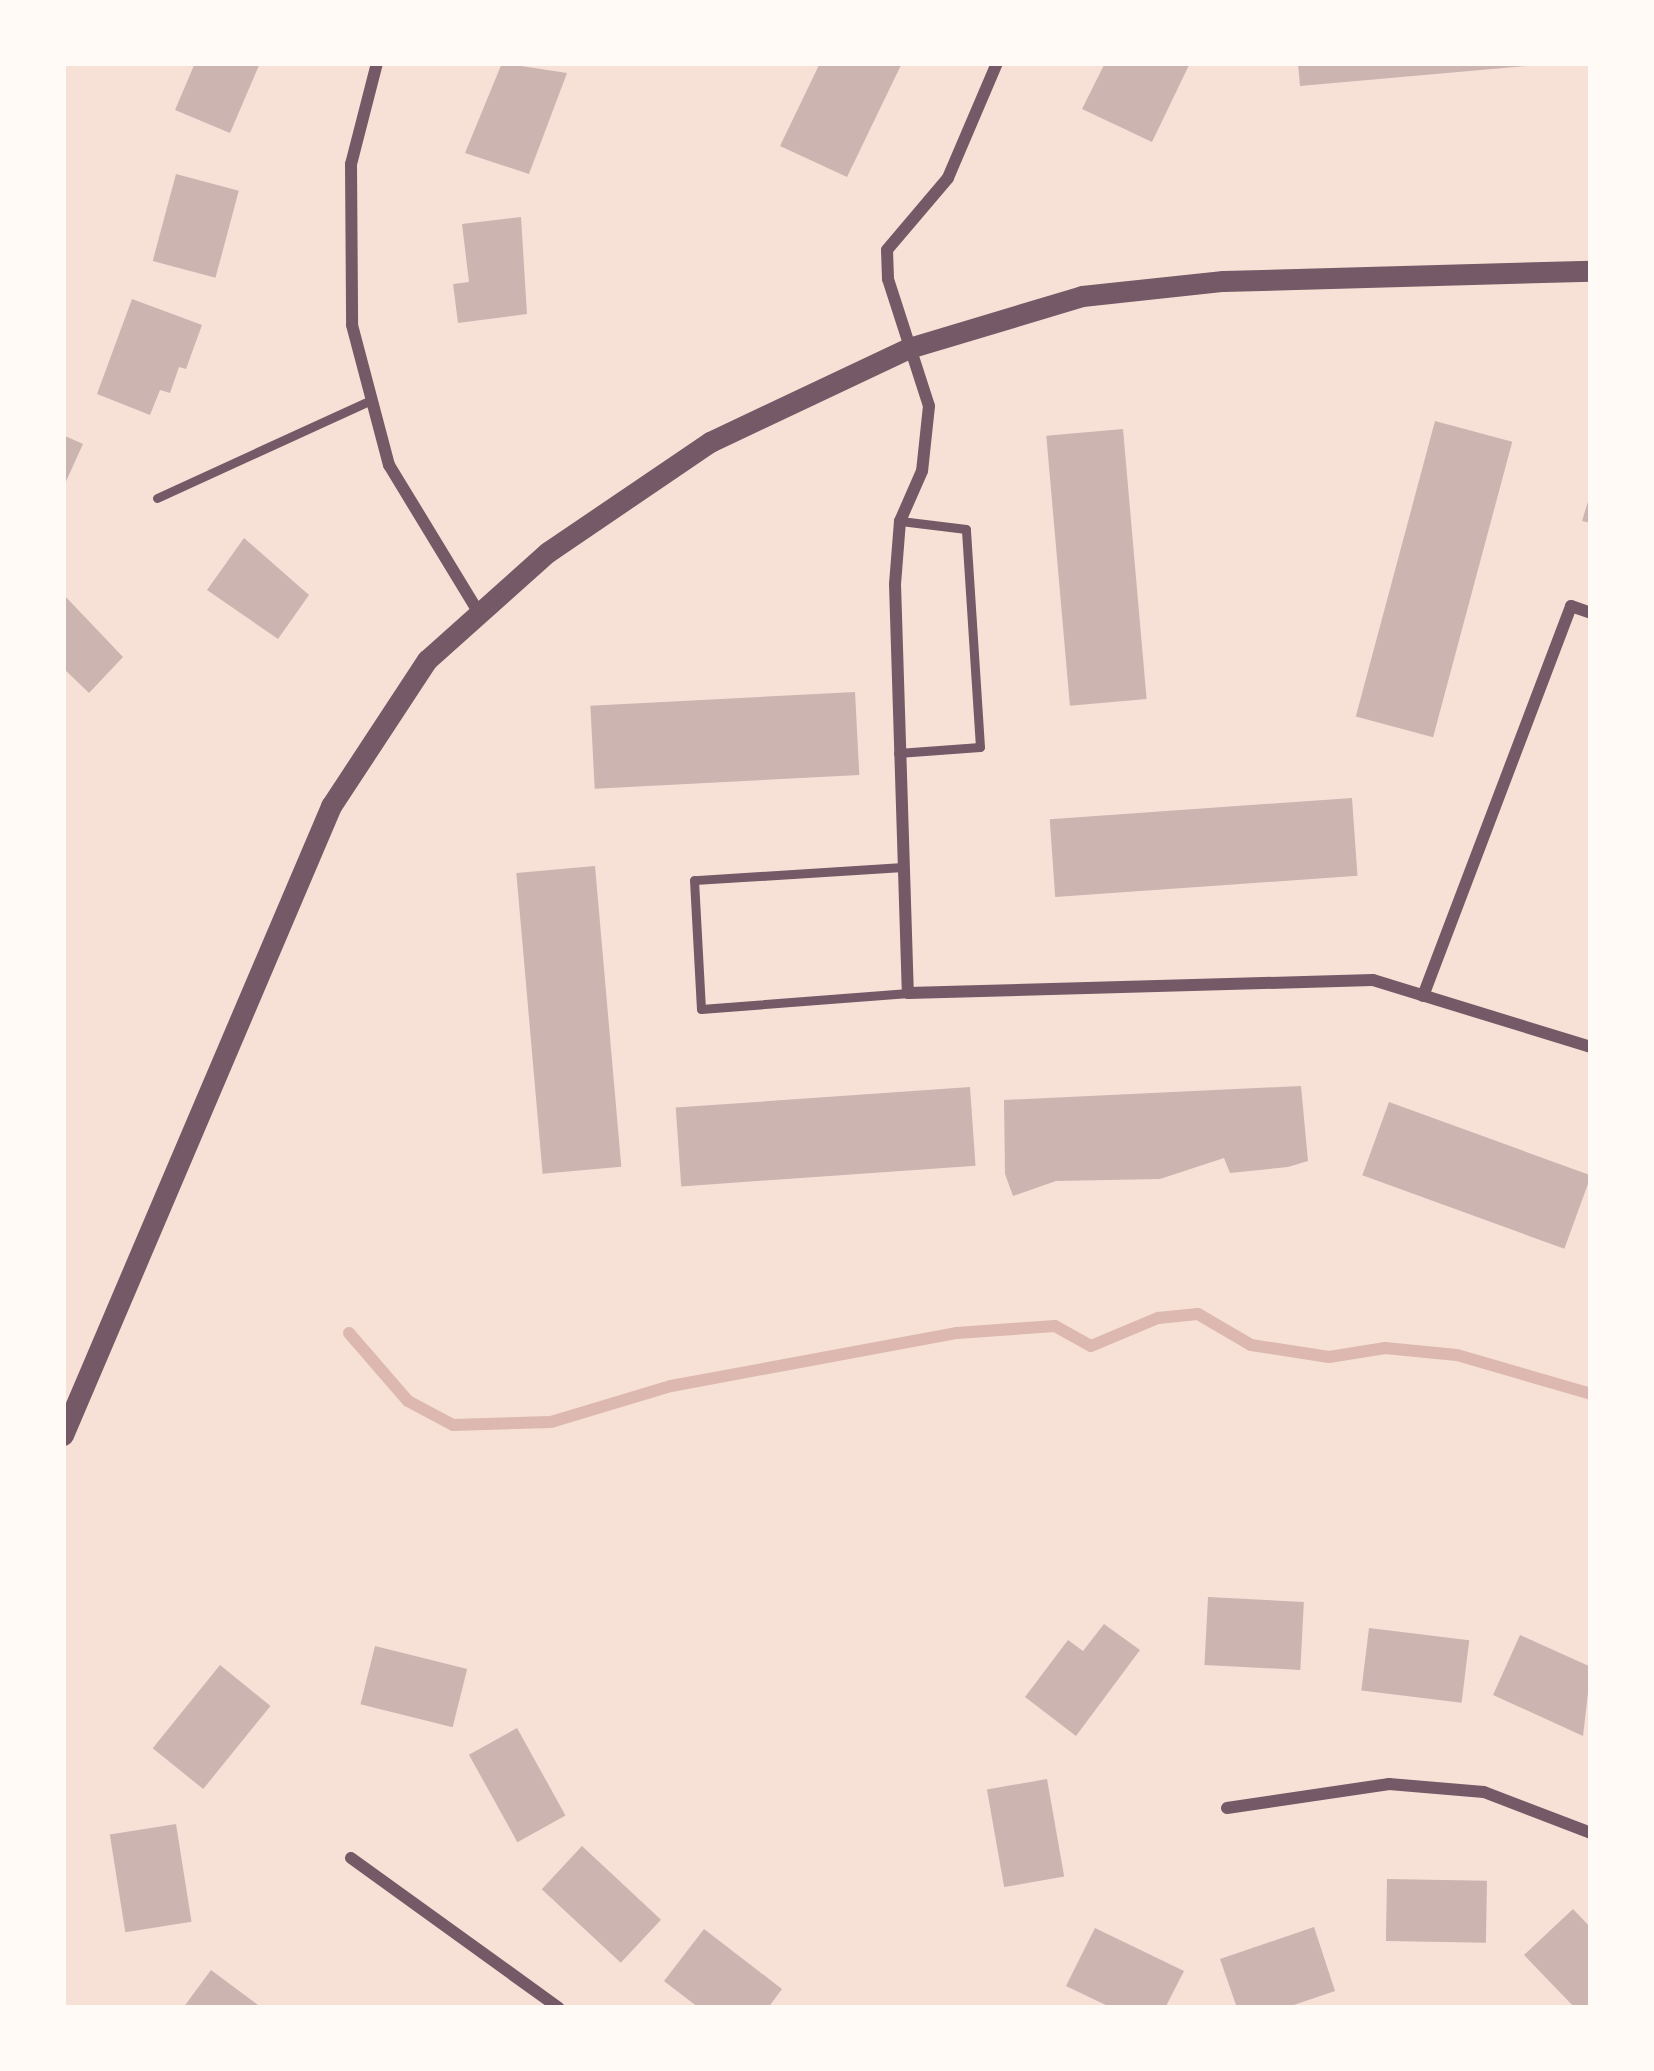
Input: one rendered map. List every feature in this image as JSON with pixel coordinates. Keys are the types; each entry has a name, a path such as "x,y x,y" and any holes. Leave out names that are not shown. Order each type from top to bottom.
{"street":[{"path":"377,63 351,164 350,313 368,402 426,538 479,614"},
{"path":"997,63 947,178 886,250 909,348 929,406 922,471 900,521 898,753 908,993 1373,980 1591,1046"},
{"path":"63,1435 331,806 427,660 548,552 710,442 909,348 1082,296 1223,281 1591,271"},
{"path":"1424,996 1571,606 1591,613"},
{"path":"1227,1808 1389,1784 1484,1792 1591,1833"},
{"path":"351,1858 559,2008"}],"lane":[{"path":"158,498 368,402"},
{"path":"898,753 980,746 966,530 900,521"},
{"path":"903,867 694,880 701,1009 908,993"}],"building":[{"path":"195,63 260,63 230,133 175,110"},
{"path":"502,63 567,73 529,174 465,153"},
{"path":"820,63 902,63 847,177 780,146"},
{"path":"1105,63 1190,63 1152,142 1082,109"},
{"path":"1298,63 1526,63 1526,66 1300,86"},
{"path":"176,174 239,191 215,278 153,261"},
{"path":"521,217 527,314 458,323 453,284 469,282 462,224"},
{"path":"132,299 202,325 186,369 179,367 170,393 160,390 150,415 97,394"},
{"path":"1435,421 1512,442 1433,737 1356,717"},
{"path":"1123,429 1147,699 1070,706 1046,436"},
{"path":"63,435 83,444 63,488"},
{"path":"1591,495 1591,523 1582,521"},
{"path":"244,538 309,595 278,639 207,590"},
{"path":"63,594 123,657 89,693 63,668"},
{"path":"855,692 859,775 595,789 590,706"},
{"path":"1352,798 1357,876 1055,897 1050,819"},
{"path":"595,866 621,1167 543,1174 516,873"},
{"path":"1301,1086 1308,1161 1288,1167 1230,1173 1224,1158 1160,1179 1056,1181 1013,1196 1005,1174 1004,1100"},
{"path":"970,1087 976,1166 681,1186 676,1108"},
{"path":"1389,1102 1591,1176 1564,1249 1362,1175"},
{"path":"1208,1597 1304,1602 1300,1670 1204,1665"},
{"path":"1104,1624 1140,1650 1076,1736 1025,1697 1068,1640 1083,1651"},
{"path":"1369,1628 1469,1640 1462,1703 1361,1691"},
{"path":"1520,1635 1591,1667 1583,1736 1493,1695"},
{"path":"375,1646 467,1669 453,1727 360,1704"},
{"path":"220,1665 271,1706 203,1789 153,1748"},
{"path":"517,1728 565,1815 517,1842 469,1755"},
{"path":"1047,1779 1064,1876 1004,1887 987,1790"},
{"path":"176,1824 191,1922 125,1932 110,1834"},
{"path":"582,1846 661,1920 621,1963 542,1889"},
{"path":"1387,1879 1487,1881 1486,1943 1386,1941"},
{"path":"1573,1909 1591,1928 1591,2008 1575,2008 1524,1955"},
{"path":"1314,1927 1335,1991 1285,2008 1237,2008 1220,1959"},
{"path":"1095,1928 1184,1971 1165,2008 1112,2008 1066,1986"},
{"path":"704,1929 782,1989 768,2008 699,2008 664,1981"},
{"path":"211,1970 262,2008 183,2008"}],"waterway":[{"path":"349,1333 408,1401 453,1425 551,1422 671,1386 957,1333 1055,1326 1091,1346 1158,1318 1198,1314 1251,1345 1329,1357 1385,1348 1457,1355 1591,1394"}]}
